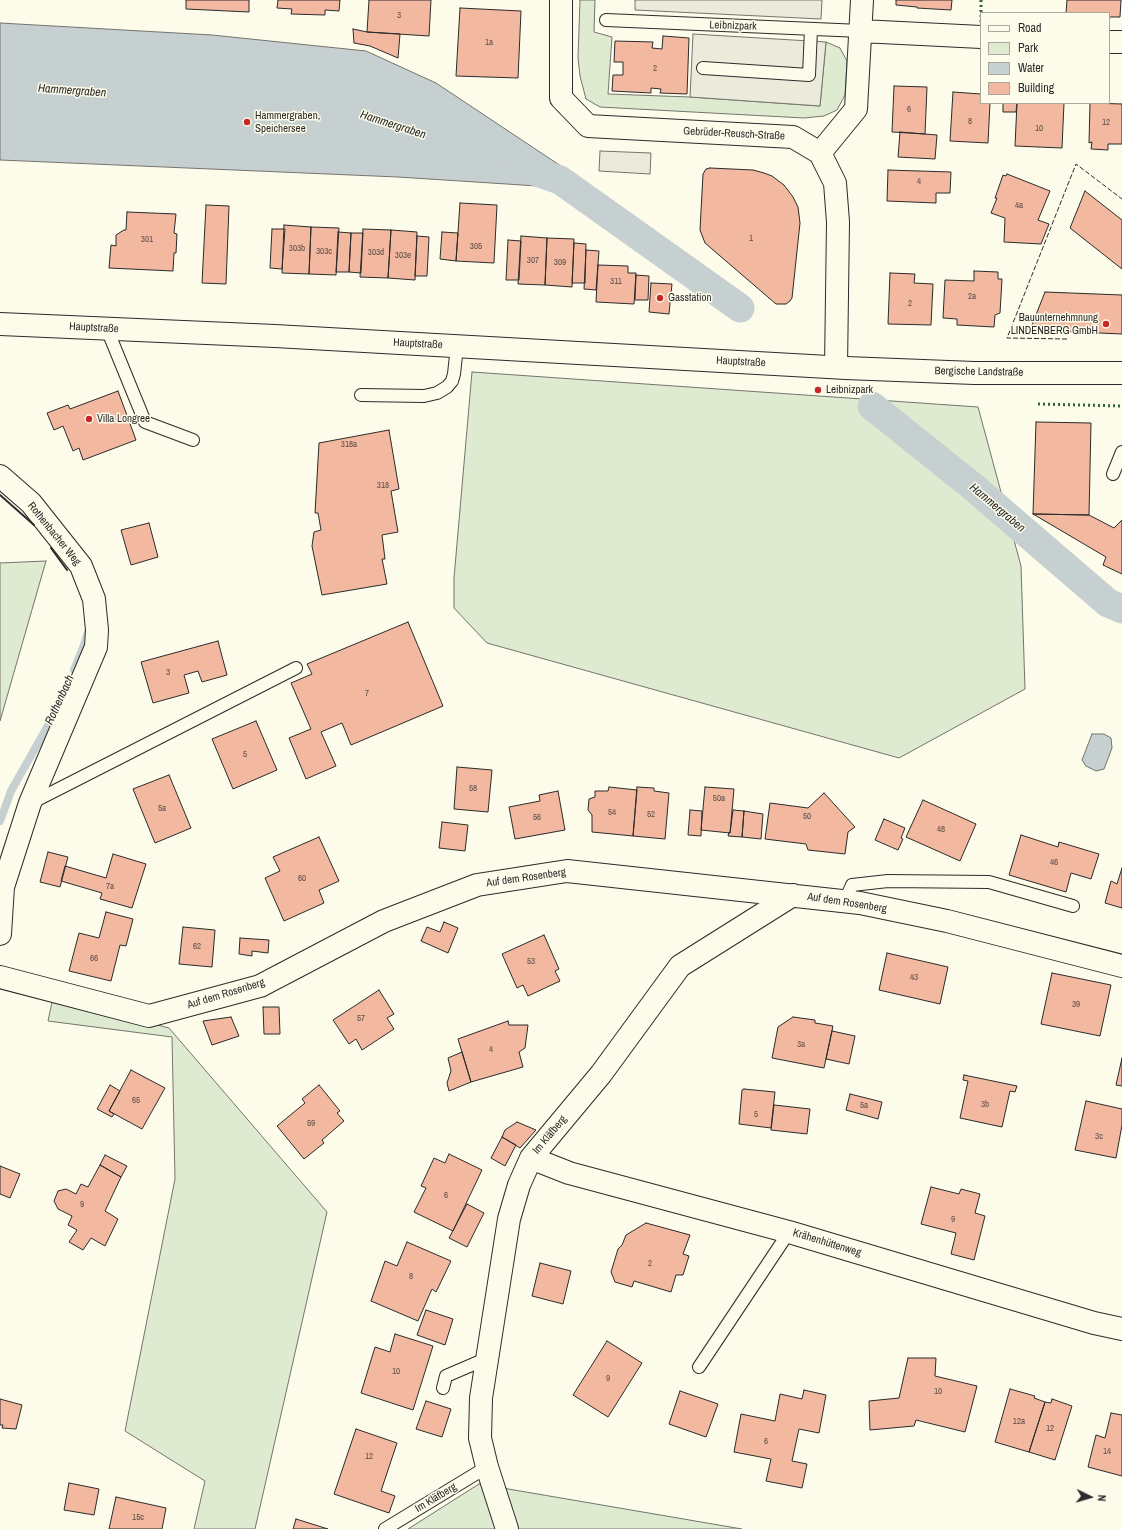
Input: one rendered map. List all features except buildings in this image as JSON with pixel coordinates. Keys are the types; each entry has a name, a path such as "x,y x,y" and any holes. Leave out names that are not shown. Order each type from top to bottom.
{"street":[{"name":"Gebrüder-Reusch-Straße","path":"560,0 561,98 588,126 793,137 820,154"},
{"path":"836,367 838,222 836,191 835,183 820,154 856,109 862,0"},
{"name":"Leibnizpark","path":"860,32 980,37"},
{"path":"1110,42 1122,42"},
{"name":"Hauptstraße","path":"0,324 275,336 836,367"},
{"name":"Bergische Landstraße","path":"836,367 974,373 1122,373"},
{"name":"Rothenbacher Weg","path":"0,476 31,503 81,566 94,599 97,630 96,647 30,803 3,887 0,934"},
{"name":"Auf dem Rosenberg","path":"0,977 149,1016 260,986 384,921 477,885 567,871 845,901 947,921 1122,966"},
{"name":"Im Kläfberg","path":"507,1529 487,1467 480,1438 481,1398 509,1219 519,1185 531,1158 601,1074 680,966 793,895"},
{"name":"Krähenhüttenweg","path":"531,1158 569,1173 789,1232 1122,1329"}],"lane":[{"name":"Leibnizpark","path":"606,20 860,32"},
{"path":"703,68 809,75 811,29"},
{"path":"107,329 145,422 193,440"},
{"path":"361,395 424,396 437,393 447,388 452,381 454,374 457,346"},
{"path":"1113,474 1122,452"},
{"path":"30,803 296,668"},
{"path":"845,901 852,885 888,881 989,882 1074,906"},
{"path":"699,1367 789,1232"},
{"path":"443,1388 446,1376 488,1358"},
{"name":"Im Kläfberg","path":"385,1529 487,1467"}],"green space":[{"path":"580,0 595,0 594,32 612,37 608,94 690,97 820,106 826,42 840,48 847,61 845,95 837,110 824,116 804,118 600,107 586,99 580,76 578,58"},
{"path":"472,372 978,407 1021,566 1025,689 899,758 487,643 454,608 454,578"},
{"path":"46,561 0,721 0,563"},
{"path":"53,997 169,1028 327,1212 255,1529 194,1529 205,1481 125,1431 175,1179 172,1037 48,1021"},
{"path":"479,1484 742,1529 408,1529"}],"shaded area":[{"path":"635,0 822,0 821,19 635,10"},
{"path":"693,34 826,42 820,106 690,97"},
{"path":"600,151 651,153 650,174 599,171"}],"water":[{"name":"Hammergraben, Speichersee","path":"0,23 212,35 366,51 436,83 567,170 553,187 398,177 0,160"},
{"path":"1092,734 1104,734 1111,738 1112,748 1104,769 1096,771 1086,766 1082,760"}],"waterway":[{"name":"Hammergraben","path":"522,167 560,180 740,308"},
{"name":"Hammergraben","path":"872,406 972,486 1108,603 1122,609"},
{"name":"Rothenbach","path":"74,670 88,632"},
{"name":"Rothenbach","path":"0,821 11,791 69,685"}],"hedge":[{"path":"981,0 981,12"},
{"path":"1038,404 1122,406"}],"fence":[{"path":"1067,339 1007,338 1076,164 1122,199"}],"wall":[{"path":"0,495 34,525"},
{"path":"51,548 67,570"}],"place":[{"name":"Hammergraben, Speichersee","path":"247,122"},
{"name":"Gasstation","path":"660,298"},
{"name":"Bauunternehmnung LINDENBERG GmbH","path":"1106,324"},
{"name":"Leibnizpark","path":"818,390"},
{"name":"Villa Longree","path":"89,419"}]}
